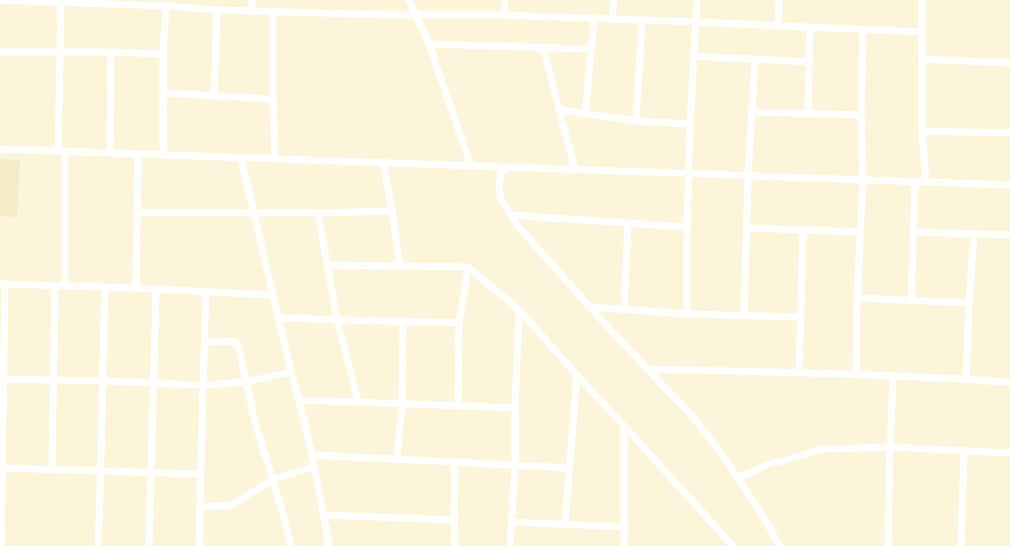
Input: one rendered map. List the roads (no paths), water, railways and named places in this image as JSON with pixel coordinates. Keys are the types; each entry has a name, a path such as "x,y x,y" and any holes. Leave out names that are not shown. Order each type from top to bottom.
{"street":[{"path":"0,0 273,12 594,18 922,32"},
{"path":"252,0 252,11"},
{"path":"409,0 429,44 471,166"},
{"path":"504,15 505,0"},
{"path":"612,19 614,0"},
{"path":"687,314 690,124 697,0"},
{"path":"778,26 779,0"},
{"path":"922,0 922,131 926,182"},
{"path":"61,2 60,53 65,286"},
{"path":"163,155 163,54 166,6"},
{"path":"214,96 217,10"},
{"path":"273,12 275,159"},
{"path":"585,114 594,18"},
{"path":"636,121 642,20"},
{"path":"808,113 810,28"},
{"path":"856,375 857,298 863,180 861,115 863,30"},
{"path":"429,44 590,49"},
{"path":"543,47 575,170"},
{"path":"0,52 163,54"},
{"path":"110,153 111,52"},
{"path":"694,56 810,62"},
{"path":"744,315 748,176 755,59"},
{"path":"922,59 1010,63"},
{"path":"163,93 274,99"},
{"path":"560,110 636,121 690,124"},
{"path":"751,112 861,115"},
{"path":"922,131 1010,133"},
{"path":"0,149 1010,185"},
{"path":"136,288 138,154"},
{"path":"241,158 290,372 299,400 312,456 329,546"},
{"path":"383,163 400,266"},
{"path":"507,167 500,172 499,186 501,199 517,225 690,415 724,457 758,508 780,546"},
{"path":"911,301 915,182"},
{"path":"137,213 392,211"},
{"path":"318,212 337,319 358,401"},
{"path":"511,215 687,227"},
{"path":"624,309 628,223"},
{"path":"747,228 860,232"},
{"path":"799,373 803,231"},
{"path":"914,232 1010,236"},
{"path":"966,379 974,235"},
{"path":"328,265 468,267 519,310 733,546"},
{"path":"458,406 459,323 468,267"},
{"path":"0,546 2,284 273,295"},
{"path":"52,469 55,285"},
{"path":"98,546 105,288"},
{"path":"148,546 152,473 156,290"},
{"path":"199,546 206,292"},
{"path":"857,298 969,303"},
{"path":"590,307 687,314 801,318"},
{"path":"510,546 515,465 519,310"},
{"path":"278,318 459,323"},
{"path":"396,459 402,403 403,322"},
{"path":"204,342 233,341 238,344 255,422 273,478 291,546"},
{"path":"648,369 893,376 1010,382"},
{"path":"2,379 102,380 203,385 246,382 290,372"},
{"path":"565,524 576,375"},
{"path":"888,546 893,376"},
{"path":"299,400 515,408"},
{"path":"624,426 624,546"},
{"path":"738,478 785,459 823,450 890,447 1010,453"},
{"path":"961,546 964,450"},
{"path":"312,456 570,468"},
{"path":"455,546 456,462"},
{"path":"1,468 201,474"},
{"path":"200,507 232,505 273,478 314,468"},
{"path":"323,515 454,520"},
{"path":"511,522 624,527"}]}
